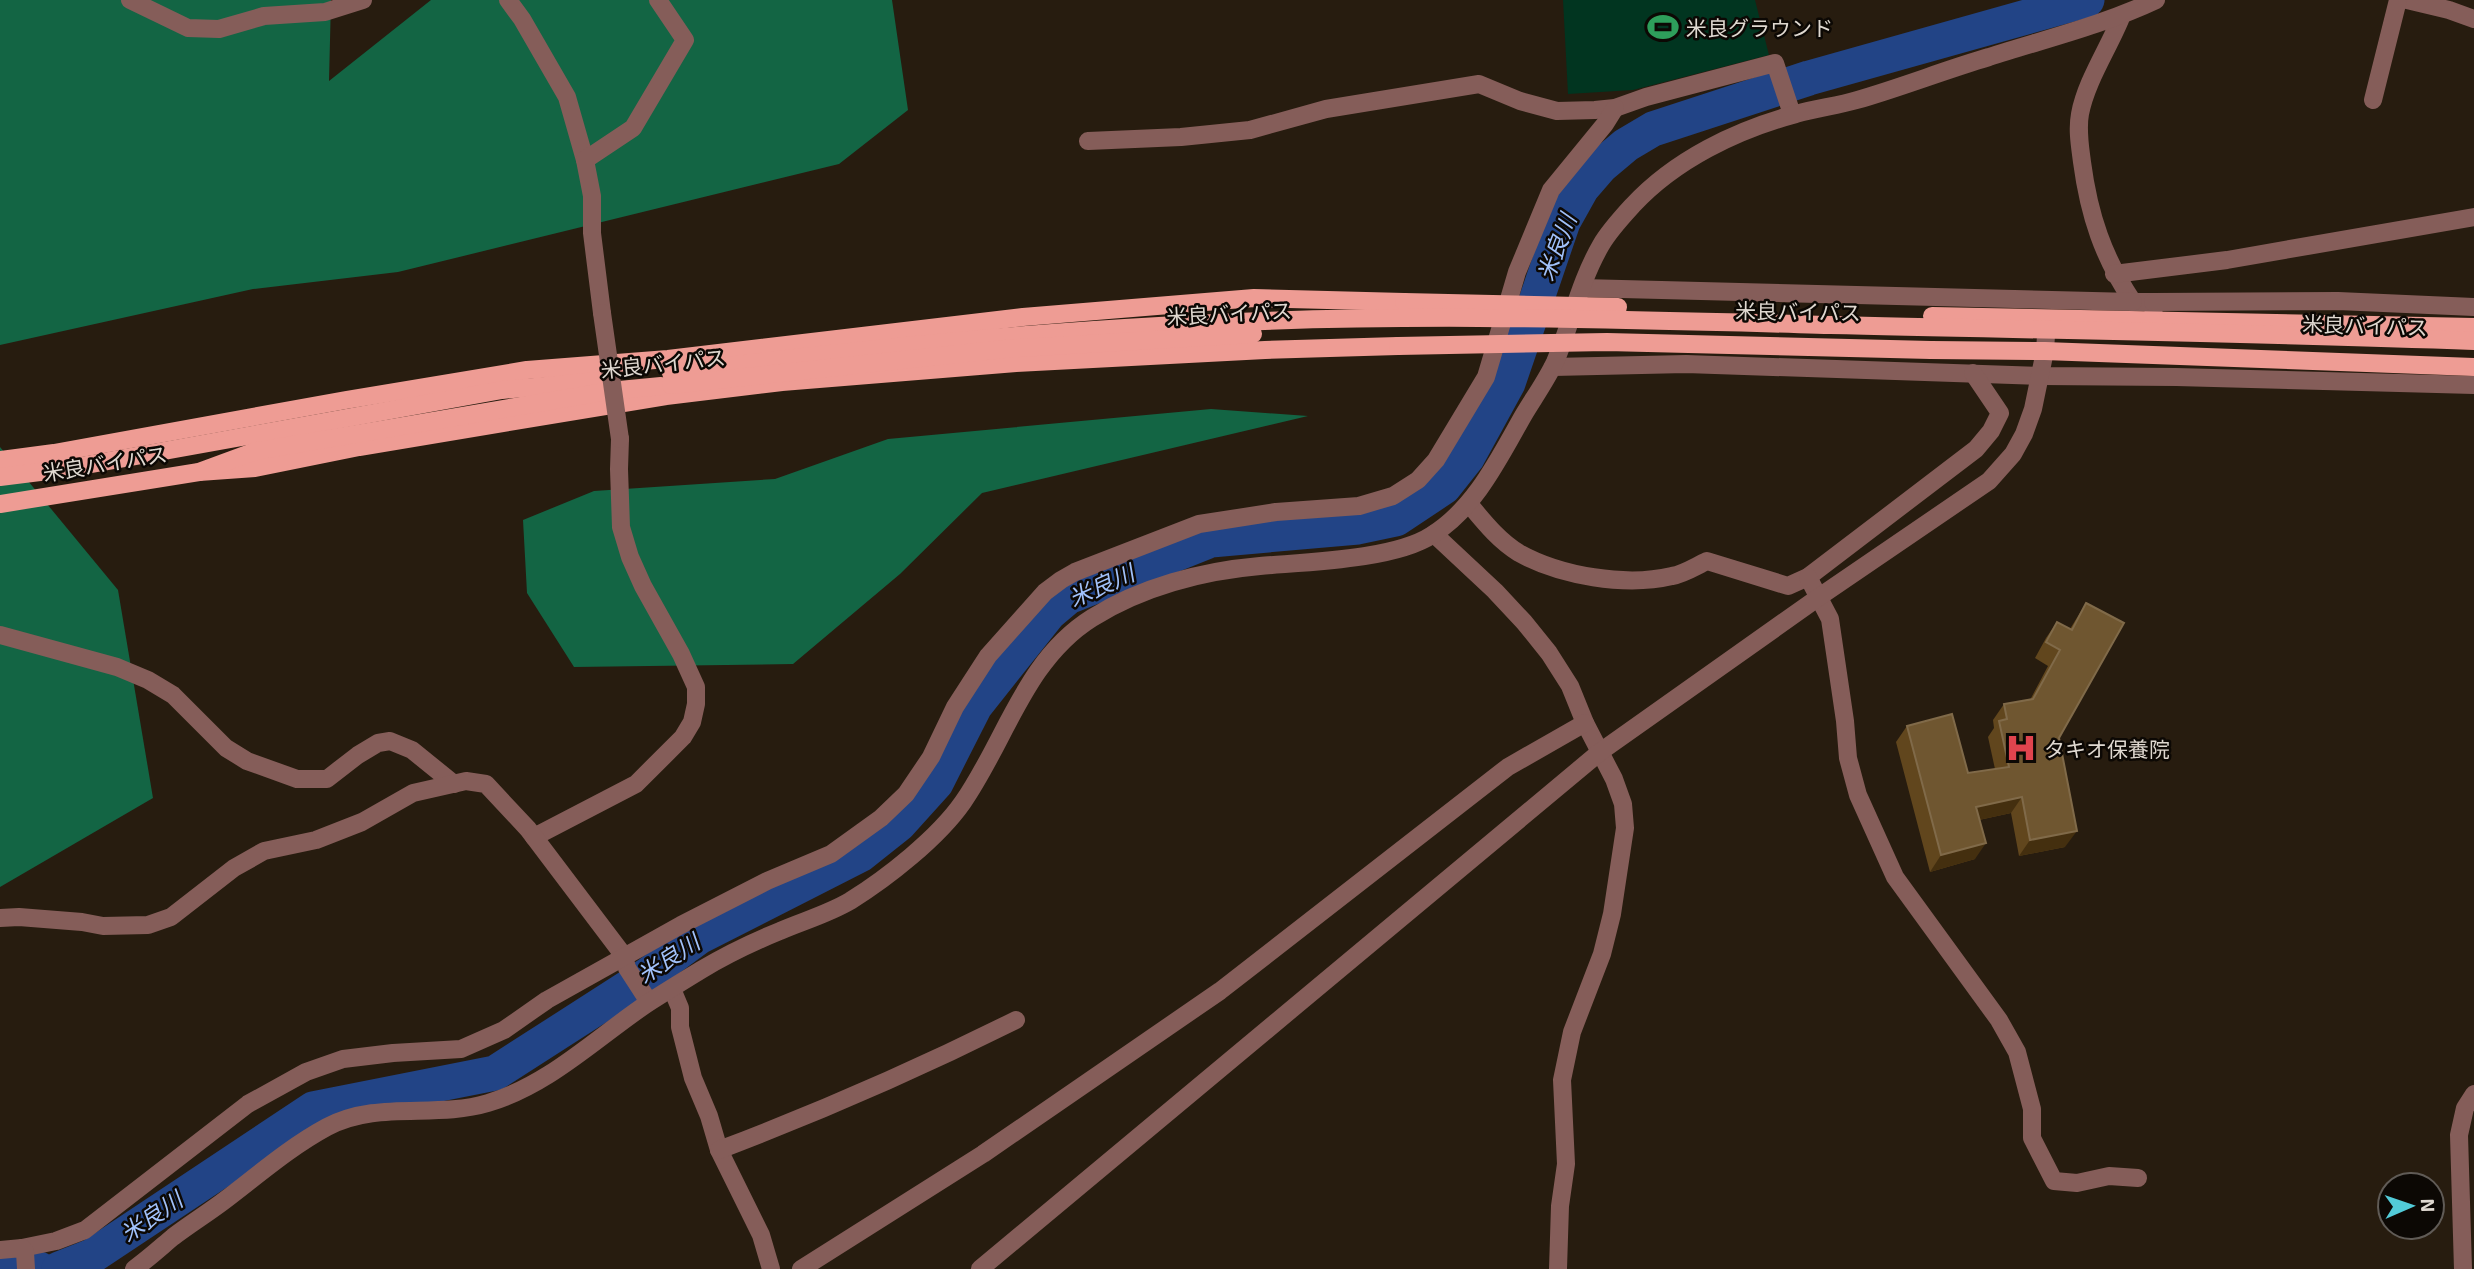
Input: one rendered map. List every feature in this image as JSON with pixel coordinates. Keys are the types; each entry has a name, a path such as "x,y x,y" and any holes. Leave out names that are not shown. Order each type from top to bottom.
{"main road":[{"path":"0,460 81,449 527,370 668,359 1023,317 1254,299 2047,320 2474,327"},
{"name":"米良バイパス","path":"0,504 199,472 256,451 821,354 996,336 1162,325 1428,318 2163,331 2474,341"},
{"name":"米良バイパス","path":"0,477 64,469 502,390 671,379 1004,349 1244,334 1398,329 1661,331 2474,352"},
{"path":"199,472 255,468 359,447 666,396 782,382 1030,362 1265,350 1607,342 1931,351 2045,351 2474,368"}],"street":[{"path":"130,0 188,28 219,29 264,16 325,12 363,0"},
{"path":"508,0 567,97 585,160 592,196 592,233 620,439 621,527 643,586 696,687 692,722 683,737 636,784 534,837"},
{"path":"585,160 632,128 685,40 657,0"},
{"path":"134,1269 155,1262 172,1239 299,1144 334,1123 370,1112 453,1110 488,1103 543,1078 647,998 673,989 738,950 853,899 916,852 961,806 1009,716 1033,678 1061,643 1089,620 1147,592 1187,578 1223,570 1384,552 1412,546 1434,534 1469,504 1553,368 1582,288 1602,243 1633,205 1662,178 1695,155 1791,109 1848,103 2122,15 2156,0"},
{"path":"2373,100 2398,0"},
{"path":"2407,0 2449,9 2474,19"},
{"path":"2122,15 2080,113 2079,138 2090,211 2114,274 2133,302"},
{"path":"1088,141 1181,137 1250,130 1326,108 1479,84 1520,101 1557,111 1615,108 1646,97 1775,63 1791,109"},
{"path":"0,1250 56,1241 85,1230 186,1155 248,1104 306,1072 344,1059 461,1049 503,1030 547,1000 626,962 767,881 831,854 881,818 916,780 931,757 954,707 988,656 1045,592 1075,572 1199,524 1276,512 1359,506 1393,496 1418,480 1436,460 1486,377 1517,272 1550,190 1605,124 1615,108"},
{"path":"2114,274 2227,260 2474,217"},
{"path":"1582,288 2133,302 2338,301 2474,307"},
{"path":"2153,302 2154,321"},
{"path":"981,1269 1600,752 1819,597 1975,492 1996,474 2013,454 2033,409 2045,351 2047,320"},
{"path":"1553,368 1686,364 2040,376 2190,377 2474,385"},
{"path":"1469,504 1494,534 1518,552 1555,569 1574,574 1627,579 1661,578 1674,576 1707,561 1788,586 1808,577 1976,449 2000,413 1973,373"},
{"path":"1434,534 1524,622 1570,687 1623,804 1625,828 1612,914 1602,954 1572,1032 1562,1080 1566,1164 1560,1206 1558,1269"},
{"path":"1808,577 1830,619 1848,758 1858,796 1895,877 1999,1020 2017,1052 2032,1109 2032,1138 2044,1166 2054,1181 2077,1183 2109,1176 2137,1178"},
{"path":"0,635 117,667 148,680 173,695 226,748 247,761 297,779 327,779 368,749 378,743 390,741 412,750 454,785"},
{"path":"801,1269 983,1154 1220,991 1507,767 1585,723"},
{"path":"0,918 19,916 103,926 148,925 171,917 234,868 264,851 316,840 362,822 413,793 466,781 486,784 534,837 626,962 647,998"},
{"path":"673,989 680,1008 680,1027 691,1069 719,1150 761,1235 771,1269"},
{"path":"719,1150 815,1114 920,1068 1016,1020"},
{"path":"2463,1269 2459,1135 2465,1108 2474,1094"},
{"path":"22,1248 25,1252 26,1269"}],"green space":[{"path":"0,0 331,0 329,81 431,0 892,0 908,110 839,164 398,272 253,289 0,345"},
{"name":"米良グラウンド","path":"1563,0 1755,0 1769,55 1633,90 1568,94"},
{"path":"1211,409 1308,416 982,493 900,574 793,664 574,667 527,593 523,520 594,491 775,479 888,439"},
{"path":"0,447 118,590 153,798 0,887"}],"building":[{"name":"タキオ保養院","path":"2086,603 2124,623 2059,738 2077,831 2030,840 2022,797 1976,807 1986,843 1941,855 1907,726 1952,714 1968,773 2009,767 1999,721 2007,719 2004,704 2033,699 2060,650 2046,642 2057,622 2072,630"}],"waterway":[{"name":"米良川","path":"59,1269 92,1256 313,1109 495,1073 646,976 699,937 860,855 899,824 936,783 975,706 1049,613 1068,597 1211,540 1358,527 1396,519 1444,487 1467,458 1508,383 1563,222 1582,188 1601,166 1626,145 1653,129 1809,78 2087,0"},
{"name":"米良川","path":"0,1269 39,1269"}],"place":[{"name":"米良グラウンド","path":"1663,27"},
{"name":"タキオ保養院","path":"2021,748"}]}
